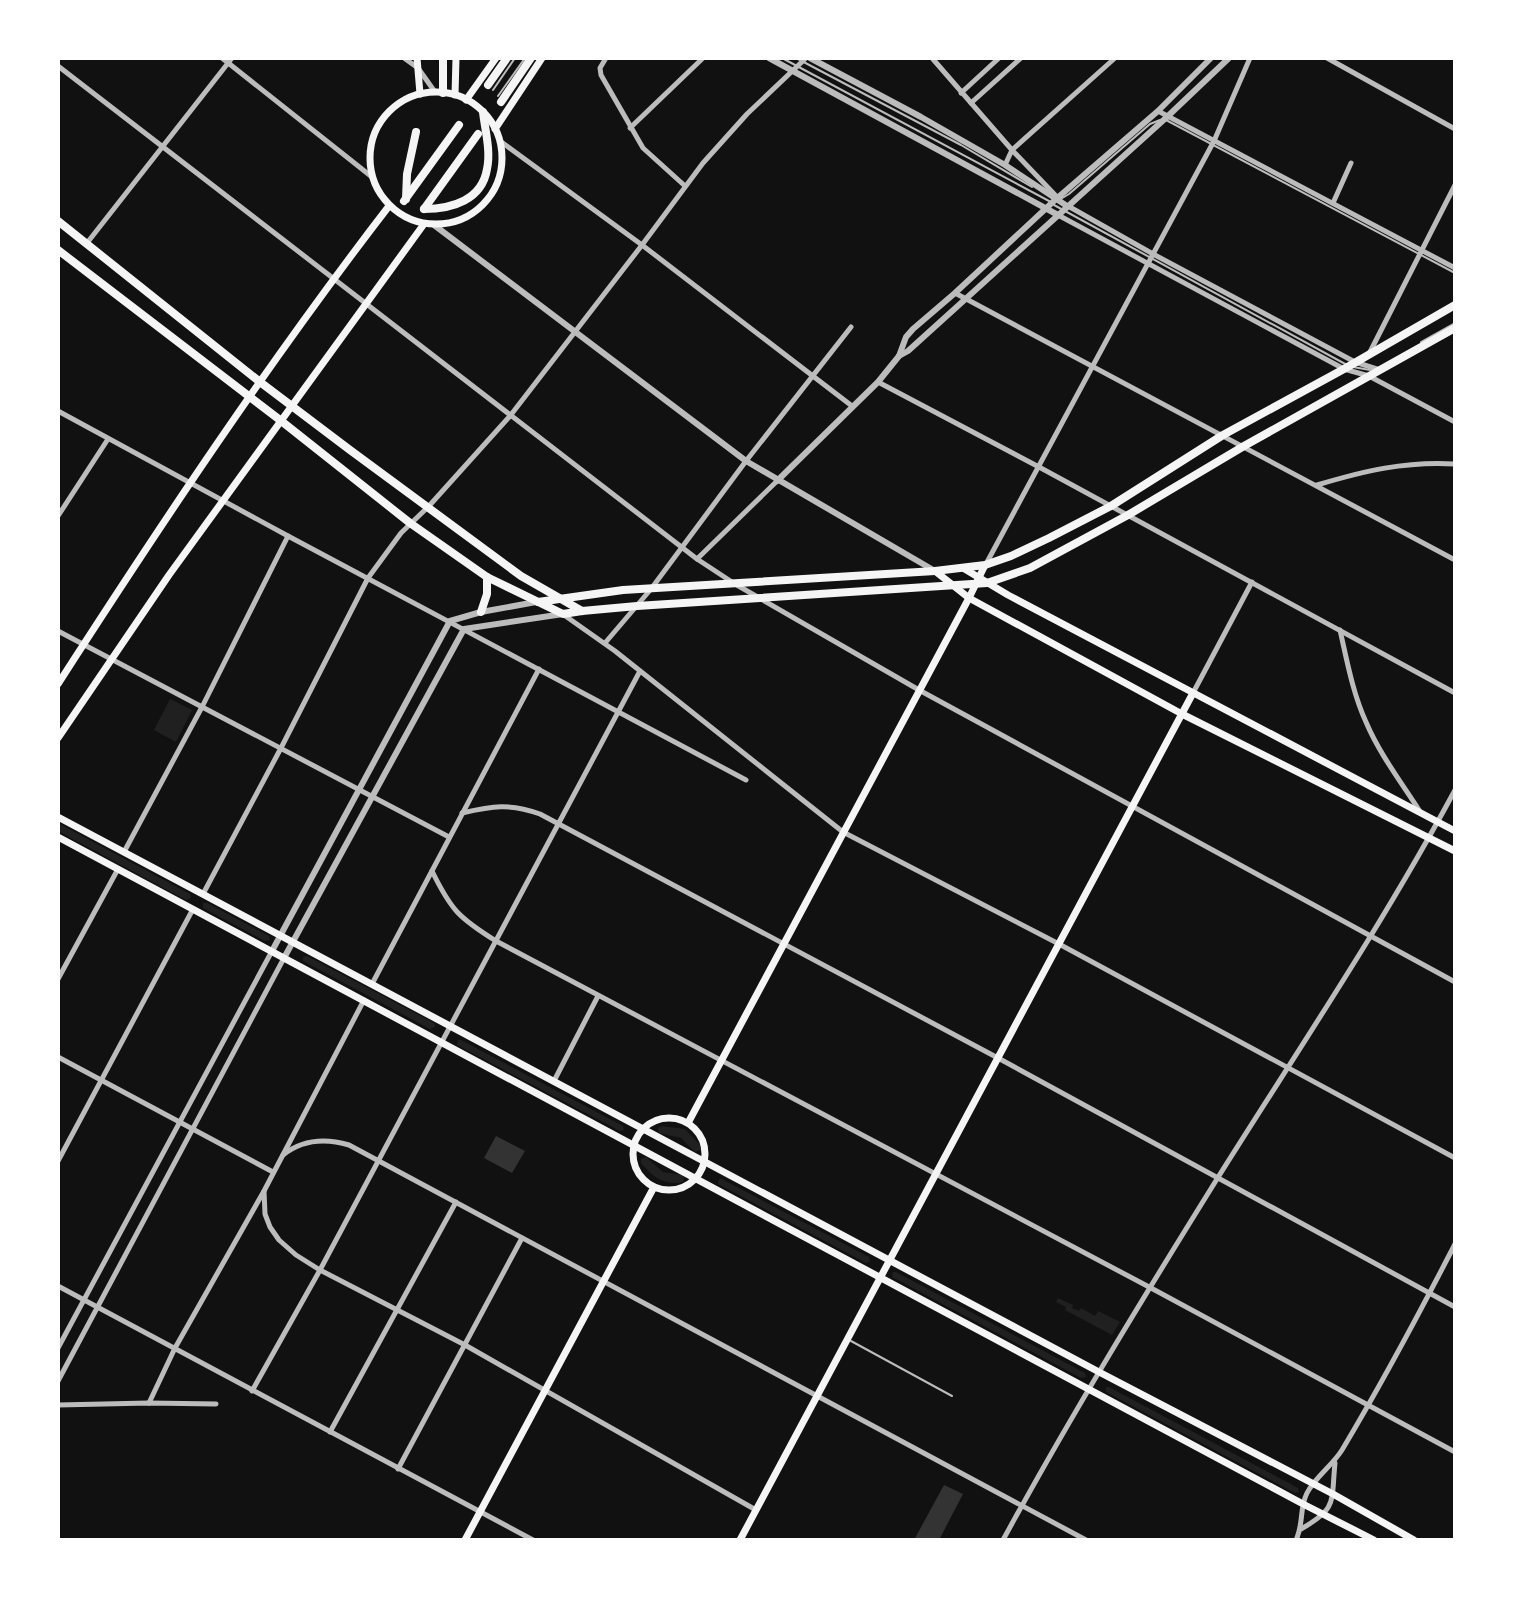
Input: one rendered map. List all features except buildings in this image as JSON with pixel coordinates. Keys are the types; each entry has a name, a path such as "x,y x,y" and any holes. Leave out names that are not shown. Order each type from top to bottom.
{"main road":[{"path":"417,58 420,94"},
{"path":"439,92 443,58"},
{"path":"455,95 456,58"},
{"path":"466,100 496,58"},
{"path":"491,88 507,58"},
{"path":"499,99 531,58"},
{"path":"495,129 542,58"},
{"path":"439,92 466,100 483,112 500,141 502,161 498,181 488,199 473,213 454,222 434,225 411,220 389,206 372,177 369,160 371,142 389,111 420,94 439,92"},
{"path":"478,134 424,209 454,206 470,198 481,186 488,156 483,112"},
{"path":"416,132 405,200 459,125"},
{"path":"58,684 249,397 389,206"},
{"path":"58,221 291,406 521,576 582,611"},
{"path":"58,738 223,500 424,224"},
{"path":"58,250 410,523 487,577 563,614 637,606 953,586 1030,568 1128,515 1455,325"},
{"path":"536,602 623,590 935,571 985,565 1011,556 1111,506 1223,435 1455,305"},
{"path":"688,1123 980,582 985,565"},
{"path":"963,568 980,582 1455,831"},
{"path":"935,571 969,598 1182,714 1455,851"},
{"path":"481,612 487,594 487,577"},
{"path":"740,1540 1193,693"},
{"path":"58,817 1333,1494 1414,1540"},
{"path":"58,837 1374,1540"},
{"path":"659,1119 688,1123 701,1137 704,1146 704,1162 695,1179 686,1186 665,1190 654,1187 639,1174 634,1165 633,1146 643,1129 659,1119"},
{"path":"465,1540 654,1187"}],"street":[{"path":"222,58 230,60 372,177"},
{"path":"404,58 418,68 439,92"},
{"path":"606,58 600,68 601,75 630,128 643,148 685,186"},
{"path":"630,128 703,58"},
{"path":"769,58 801,62 921,117 1005,165 1057,200"},
{"path":"932,58 1064,209 1350,366 1374,372 1455,422"},
{"path":"961,93 999,58"},
{"path":"971,103 1021,58"},
{"path":"1005,165 1012,150 1115,58"},
{"path":"899,356 913,329 1158,111 1211,58"},
{"path":"697,559 878,382 899,356 1229,58"},
{"path":"985,565 1214,142 1250,58"},
{"path":"1327,58 1455,129"},
{"path":"87,243 230,60"},
{"path":"203,894 368,578 410,523 510,416 685,186 740,121 801,62"},
{"path":"801,62 1045,209 1064,209 1350,366 1374,372"},
{"path":"58,66 681,548 735,584 919,690 1455,982"},
{"path":"1158,111 1455,271"},
{"path":"500,141 852,406"},
{"path":"1333,203 1351,163"},
{"path":"1368,355 1455,185"},
{"path":"434,225 746,461 935,571"},
{"path":"955,293 1455,560"},
{"path":"605,643 651,589 851,327"},
{"path":"878,382 1455,693"},
{"path":"58,411 746,780"},
{"path":"58,516 108,439"},
{"path":"1316,485 1396,465 1455,464"},
{"path":"124,852 202,707 288,536"},
{"path":"1193,693 1252,582"},
{"path":"58,1348 450,621 536,602"},
{"path":"464,629 563,614 605,643 843,832 1059,944 1455,1158"},
{"path":"58,1381 464,629"},
{"path":"1339,630 1366,722 1422,814"},
{"path":"58,631 449,837"},
{"path":"372,984 539,669"},
{"path":"252,1391 320,1270 640,671"},
{"path":"1003,1540 1088,1389 1370,937 1455,790"},
{"path":"462,813 507,806 524,808 558,824 998,1058 1455,1307"},
{"path":"58,979 118,868"},
{"path":"432,871 456,913 496,941 1455,1452"},
{"path":"58,1161 193,909"},
{"path":"554,1081 598,996"},
{"path":"149,1403 175,1348 264,1191 364,1000"},
{"path":"58,1057 273,1172"},
{"path":"283,1155 305,1142 327,1141 349,1145 1086,1540"},
{"path":"264,1191 265,1214 270,1227 296,1255 465,1345 756,1510"},
{"path":"330,1432 456,1202"},
{"path":"398,1469 522,1238"},
{"path":"1296,1540 1301,1529 1306,1494 1335,1462 1455,1244"},
{"path":"58,1286 480,1512 520,1537 533,1540"},
{"path":"58,1405 216,1404"},
{"path":"1301,1529 1324,1514 1330,1506 1335,1462"}],"lane":[{"path":"491,88 515,58"},
{"path":"499,99 525,58"},
{"path":"782,58 801,62 961,145 1057,200"},
{"path":"801,62 1057,200"},
{"path":"1057,200 1150,124 1166,118"},
{"path":"1214,142 1420,252"},
{"path":"848,1340 952,1396"}],"shaded area":[{"path":"170,699 192,710 176,742 154,730"},
{"path":"58,823 190,894 191,898 186,900 58,831"},
{"path":"203,903 269,936 270,940 265,941 203,908"},
{"path":"307,956 434,1023 435,1027 430,1029 303,961 303,957"},
{"path":"458,1040 623,1126 624,1130 620,1131 457,1045"},
{"path":"658,1128 685,1129 701,1150 695,1152 681,1138 659,1133"},
{"path":"496,1136 525,1151 512,1173 484,1158"},
{"path":"646,1157 663,1172 682,1175 683,1182 670,1183 655,1176 641,1163 641,1159"},
{"path":"719,1179 869,1257 870,1261 866,1263 718,1184"},
{"path":"893,1272 1085,1373 1086,1377 1081,1378 892,1277"},
{"path":"1058,1298 1079,1311 1081,1308 1095,1316 1098,1311 1120,1322 1112,1335 1065,1310 1066,1307 1056,1302"},
{"path":"1106,1387 1298,1488 1299,1492 1295,1493 1106,1392"},
{"path":"944,1485 963,1494 939,1540 914,1540"}]}
